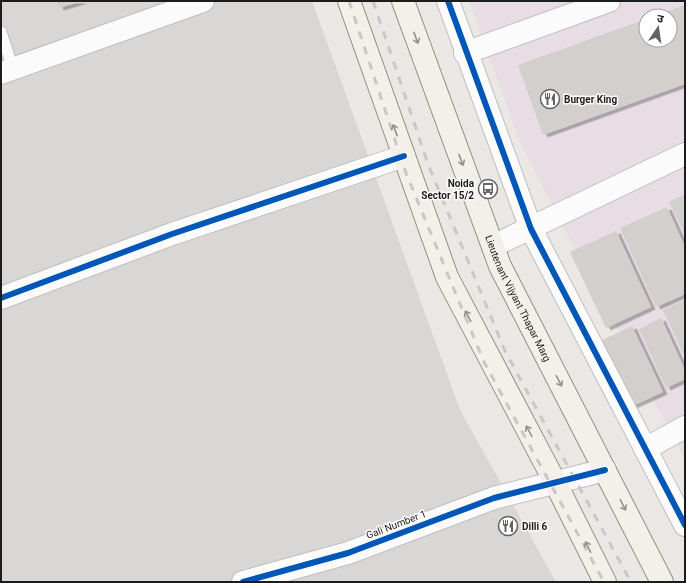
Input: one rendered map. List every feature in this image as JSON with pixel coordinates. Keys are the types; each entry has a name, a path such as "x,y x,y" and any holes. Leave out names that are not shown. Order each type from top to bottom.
{"main road":[{"path":"349,1 447,277 555,482 605,582"},
{"name":"Lieutenant Vijyant Thapar Marg","path":"403,1 500,266 662,582"}],"street":[{"path":"7,71 203,1"},
{"path":"448,1 465,53 531,229 685,525"},
{"path":"465,53 609,1"},
{"path":"493,246 685,154"},
{"path":"1,298 172,234 404,156"},
{"path":"645,449 685,427"},
{"name":"Gali Number 1","path":"243,582 348,553 494,498 605,470"}],"lane":[{"path":"1,32 7,71"}],"shaded area":[{"path":"1,1 312,1 460,410 556,582 1,582"},
{"path":"469,1 685,1 685,460 521,145"}],"building":[{"path":"57,1 83,1 59,8"},
{"path":"685,5 685,84 543,135 518,65 638,22 638,48 678,48 677,8"},
{"path":"685,194 685,235 669,202"},
{"path":"667,207 685,247 685,294 656,307 620,228"},
{"path":"616,231 651,307 606,328 570,252"},
{"path":"685,300 685,358 663,310"},
{"path":"661,318 685,370 685,379 666,388 639,329"},
{"path":"632,326 663,392 632,406 602,340"}],"railway":[{"path":"349,1 406,173 484,362 604,582"},
{"path":"373,1 428,164 505,351 631,582"}],"cycle path":[{"path":"448,1 531,229 685,525"},
{"path":"1,298 172,234 404,156"},
{"path":"243,582 348,553 494,498 605,470"}],"place":[{"name":"Burger King","path":"550,99"},
{"name":"Noida Sector 15/2","path":"488,189"},
{"name":"Dilli 6","path":"508,526"}]}
